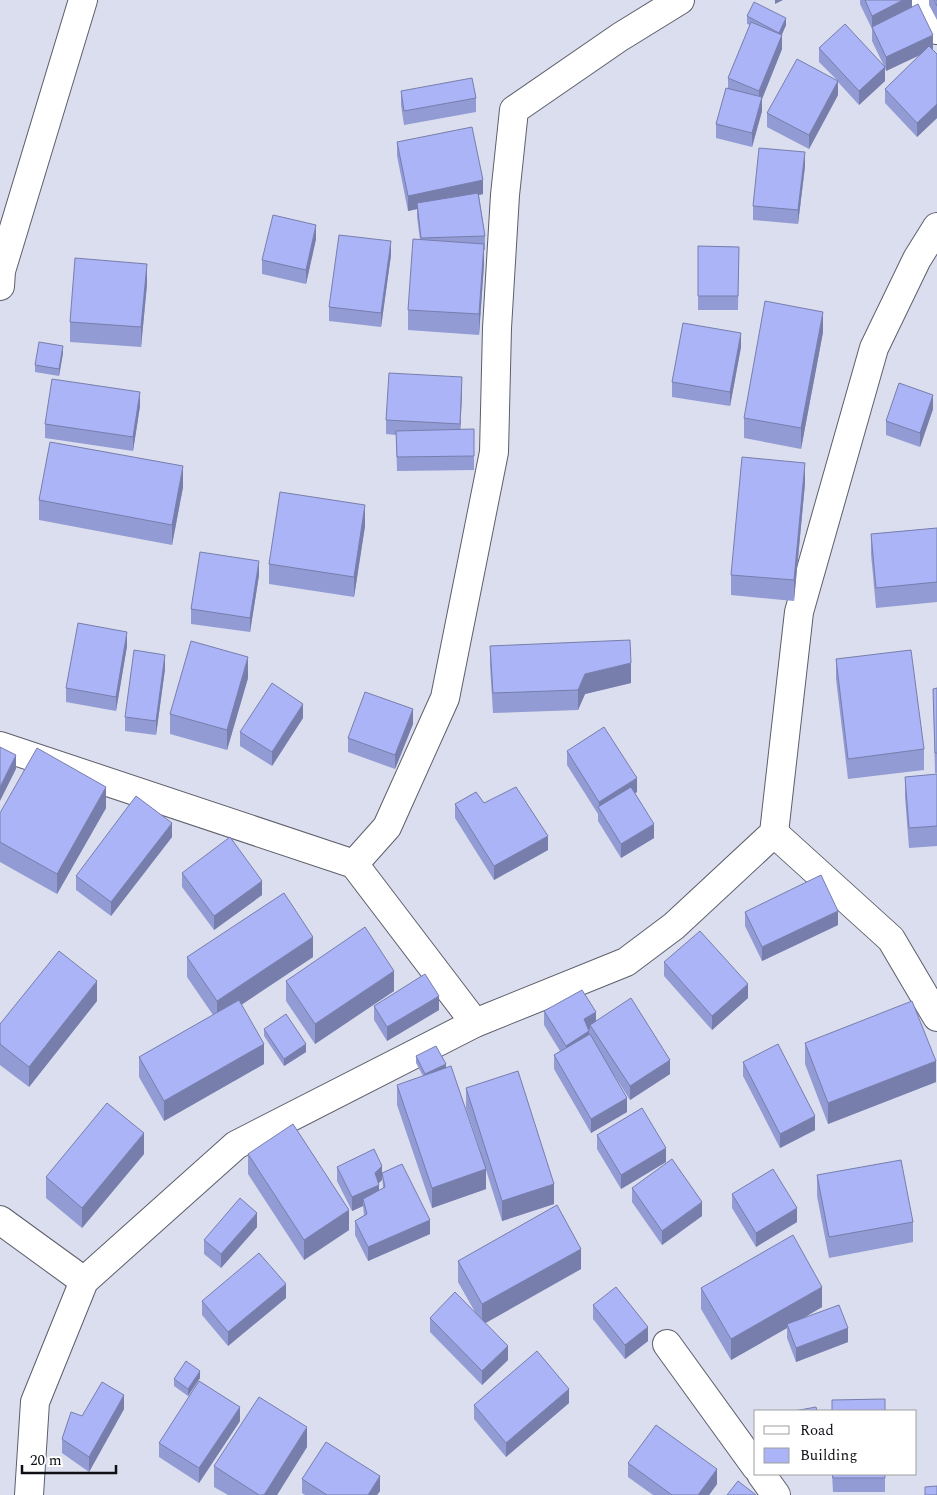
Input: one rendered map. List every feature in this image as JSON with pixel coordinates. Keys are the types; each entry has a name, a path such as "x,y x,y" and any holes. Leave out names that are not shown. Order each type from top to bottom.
{"street":[{"path":"0,286 1,271 83,0"},
{"path":"354,864 388,827 445,698 494,452 497,328 505,195 514,110 620,37 680,0"},
{"path":"918,0 937,30"},
{"path":"29,1495 35,1402 84,1281 236,1145 475,1022 626,962 674,926 774,833 799,612 874,348 917,259 937,227"},
{"path":"0,746 354,864 475,1022"},
{"path":"774,833 891,939 937,1017"},
{"path":"0,1220 84,1281"},
{"path":"667,1344 754,1464"},
{"path":"761,1475 776,1495"}],"building":[{"path":"865,0 903,0 872,16"},
{"path":"754,2 786,18 779,33 747,16"},
{"path":"918,4 933,35 886,57 872,27"},
{"path":"751,22 782,35 759,91 728,78"},
{"path":"845,24 885,67 859,91 819,48"},
{"path":"929,46 937,54 937,104 917,123 885,89"},
{"path":"797,59 838,81 809,135 767,113"},
{"path":"472,78 476,98 404,111 401,91"},
{"path":"726,88 762,97 752,133 716,124"},
{"path":"472,127 483,180 408,196 397,142"},
{"path":"759,148 805,152 798,210 753,206"},
{"path":"478,193 485,236 421,238 417,203"},
{"path":"273,215 316,225 306,270 262,260"},
{"path":"339,235 391,241 381,313 329,307"},
{"path":"413,239 484,244 479,314 408,310"},
{"path":"698,246 739,247 738,296 698,296"},
{"path":"75,258 147,264 141,327 70,322"},
{"path":"765,301 823,312 801,428 744,418"},
{"path":"683,323 741,333 730,392 672,382"},
{"path":"39,342 63,346 59,369 35,365"},
{"path":"389,373 462,377 460,424 386,420"},
{"path":"52,379 140,392 133,437 45,424"},
{"path":"899,383 933,395 920,433 886,421"},
{"path":"474,429 474,456 397,457 396,431"},
{"path":"50,442 183,466 172,525 39,500"},
{"path":"742,457 805,463 794,580 731,575"},
{"path":"280,492 365,505 354,577 269,564"},
{"path":"937,528 937,582 876,588 871,534"},
{"path":"200,552 259,561 250,618 191,609"},
{"path":"78,623 127,632 116,697 66,688"},
{"path":"630,640 631,663 585,674 578,690 493,693 490,646"},
{"path":"191,641 248,657 227,730 170,714"},
{"path":"134,650 165,655 156,721 125,717"},
{"path":"911,650 924,749 848,759 836,659"},
{"path":"272,683 303,704 272,752 240,732"},
{"path":"937,688 937,753 935,753 933,689"},
{"path":"365,692 413,709 395,755 348,738"},
{"path":"604,727 637,778 599,802 567,751"},
{"path":"0,747 16,755 0,787"},
{"path":"37,748 106,787 57,874 0,842 0,813"},
{"path":"937,774 937,826 909,828 905,777"},
{"path":"516,787 548,836 494,866 455,804 476,792 484,803"},
{"path":"631,787 654,824 621,844 598,807"},
{"path":"136,796 172,823 111,902 76,876"},
{"path":"230,837 262,881 214,916 182,873"},
{"path":"821,875 838,911 762,947 745,912"},
{"path":"284,893 313,937 217,1001 187,957"},
{"path":"365,927 394,971 315,1024 286,981"},
{"path":"700,931 748,984 712,1016 664,962"},
{"path":"59,951 97,981 29,1067 0,1044 0,1024"},
{"path":"425,974 439,996 387,1027 374,1006"},
{"path":"582,990 596,1012 584,1019 589,1031 566,1046 544,1011"},
{"path":"631,998 670,1060 630,1086 590,1025"},
{"path":"239,1000 264,1044 164,1101 139,1057"},
{"path":"912,1001 936,1061 828,1103 805,1043"},
{"path":"286,1014 306,1044 284,1059 264,1029"},
{"path":"590,1034 627,1098 591,1119 554,1055"},
{"path":"778,1044 815,1116 780,1134 743,1062"},
{"path":"436,1046 446,1064 425,1074 416,1056"},
{"path":"451,1066 486,1169 432,1188 397,1085"},
{"path":"518,1071 554,1184 502,1201 466,1088"},
{"path":"107,1103 144,1133 82,1208 46,1177"},
{"path":"642,1108 666,1148 621,1175 597,1135"},
{"path":"293,1124 349,1210 304,1240 248,1154"},
{"path":"374,1149 382,1166 375,1173 379,1185 352,1197 337,1167"},
{"path":"672,1159 702,1202 662,1231 632,1188"},
{"path":"901,1160 913,1222 829,1237 817,1175"},
{"path":"402,1164 430,1220 368,1247 355,1221 367,1214 363,1199 385,1187 382,1173"},
{"path":"773,1169 797,1208 756,1233 732,1194"},
{"path":"240,1198 257,1213 221,1254 204,1240"},
{"path":"557,1205 581,1249 482,1304 458,1261"},
{"path":"793,1235 822,1287 731,1339 701,1288"},
{"path":"259,1253 286,1284 228,1332 202,1301"},
{"path":"616,1287 648,1327 625,1345 593,1305"},
{"path":"455,1292 508,1346 482,1371 430,1318"},
{"path":"839,1305 848,1328 796,1348 787,1324"},
{"path":"537,1351 569,1389 506,1443 474,1405"},
{"path":"186,1361 200,1371 188,1389 174,1379"},
{"path":"199,1381 240,1407 199,1468 159,1443"},
{"path":"102,1382 124,1395 89,1457 62,1439 71,1412 82,1416"},
{"path":"259,1397 307,1427 264,1495 259,1495 214,1466"},
{"path":"885,1399 885,1410 832,1410 832,1400"},
{"path":"816,1407 817,1410 800,1410"},
{"path":"656,1425 717,1469 698,1495 672,1495 628,1463"},
{"path":"326,1442 380,1476 368,1495 327,1495 302,1479"},
{"path":"832,1475 885,1475 885,1478 833,1478"},
{"path":"738,1481 756,1495 727,1495"},
{"path":"937,1486 937,1495 925,1495 925,1487"}]}
